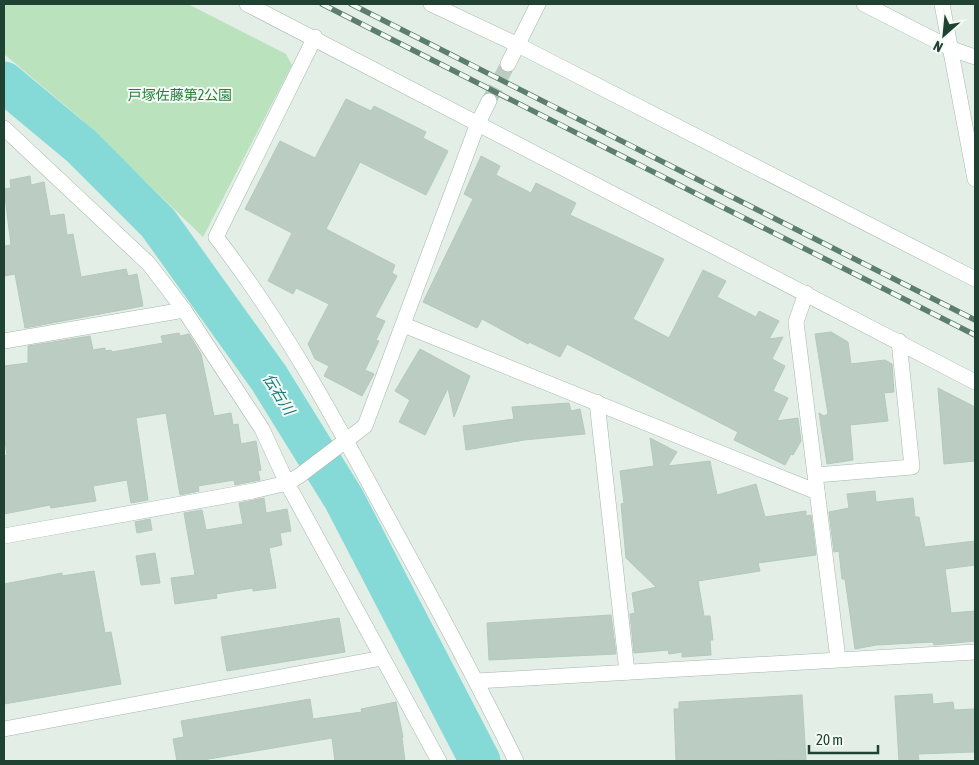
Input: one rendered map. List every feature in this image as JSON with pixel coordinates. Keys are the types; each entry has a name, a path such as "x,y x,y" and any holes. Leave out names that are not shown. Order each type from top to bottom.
{"street":[{"path":"247,4 975,382"},
{"path":"431,4 518,45 975,280"},
{"path":"508,64 538,4"},
{"path":"864,4 952,49 975,57"},
{"path":"942,4 975,179"},
{"path":"315,38 216,237 247,277 282,328 342,442 477,681 516,761"},
{"path":"4,536 253,491 293,479 365,426 404,326 478,123 489,101"},
{"path":"7,136 149,264 184,310 293,479 382,658 438,761"},
{"path":"806,293 796,322 838,659"},
{"path":"4,341 184,310"},
{"path":"404,326 817,492"},
{"path":"816,475 912,467 899,341"},
{"path":"597,402 627,672"},
{"path":"477,681 975,652"},
{"path":"4,729 382,658"}],"green space":[{"name":"戸塚佐藤第2公園","path":"4,4 188,4 286,54 292,65 203,237 80,118 4,54"}],"building":[{"path":"346,99 371,111 374,106 426,132 423,138 448,151 426,195 360,162 326,229 395,265 392,273 397,276 375,317 385,321 376,340 379,341 365,370 374,374 362,396 324,376 329,366 315,359 308,344 329,304 296,288 293,294 268,281 292,233 245,209 280,141 315,158"},
{"path":"481,156 500,166 496,175 531,193 536,183 576,203 570,215 664,259 633,319 669,338 703,270 726,281 717,297 756,317 759,311 779,321 769,339 783,337 772,359 785,366 773,391 788,398 777,421 798,418 801,441 785,465 734,440 738,432 567,344 560,357 529,342 528,344 482,319 477,328 423,302 473,199 464,194"},
{"path":"30,176 31,185 44,182 50,216 64,214 67,235 73,234 81,277 126,269 128,276 137,274 143,306 25,328 15,274 4,276 4,246 11,245 4,189 11,188 10,180"},
{"path":"831,332 848,342 851,364 885,360 892,364 894,392 884,393 888,421 850,425 853,460 827,464 819,413 824,416 828,414 815,334"},
{"path":"179,333 180,336 189,334 201,354 214,416 231,413 233,425 238,424 241,444 256,441 261,470 258,471 260,480 235,485 234,480 198,486 199,491 180,495 166,413 136,418 148,500 131,503 127,480 93,486 96,501 51,508 50,505 4,514 4,456 7,455 4,434 4,366 28,363 28,346 90,336 93,350 105,348 105,351 111,350 112,352 163,343 161,336"},
{"path":"420,349 470,376 454,417 448,388 425,435 399,422 410,400 395,391"},
{"path":"938,388 975,407 975,461 944,464"},
{"path":"569,403 571,411 580,409 585,434 524,440 466,450 463,426 514,419 512,407"},
{"path":"650,438 677,452 668,466 710,461 717,495 756,484 765,517 806,511 806,516 811,515 816,555 758,563 760,571 698,581 704,616 710,616 713,640 710,640 711,655 682,657 682,652 669,654 668,650 634,653 630,614 635,613 632,593 656,587 626,558 621,504 624,503 620,471 654,466"},
{"path":"875,491 876,502 913,498 915,517 919,517 925,547 975,541 975,565 945,569 951,613 975,611 975,641 934,645 933,642 876,645 855,649 845,579 842,579 839,551 834,552 829,512 849,508 847,494"},
{"path":"264,498 266,513 287,509 291,531 280,533 282,545 269,548 276,588 253,591 253,588 216,594 217,598 175,604 171,578 195,575 184,513 202,510 206,530 243,524 239,503"},
{"path":"150,519 152,530 137,533 135,522"},
{"path":"155,553 160,583 141,585 136,556"},
{"path":"94,571 105,633 111,632 121,684 4,704 4,584 62,573 62,576"},
{"path":"611,615 616,654 489,660 487,623"},
{"path":"339,618 345,652 227,671 221,637"},
{"path":"932,694 933,704 953,702 954,710 975,709 974,752 918,754 919,761 899,761 895,696"},
{"path":"802,695 806,760 676,761 674,709 679,709 679,702"},
{"path":"310,699 313,719 362,712 361,709 396,702 403,737 405,761 335,761 332,738 197,761 177,761 173,739 184,737 181,721"}],"waterway":[{"name":"伝右川","path":"4,82 81,146 158,223 269,378 344,499 480,761"},
{"path":"53,121 63,112"}],"tunnel":[{"path":"489,101 508,64"}],"railway":[{"path":"322,4 975,335"},
{"path":"351,4 975,320"}]}
